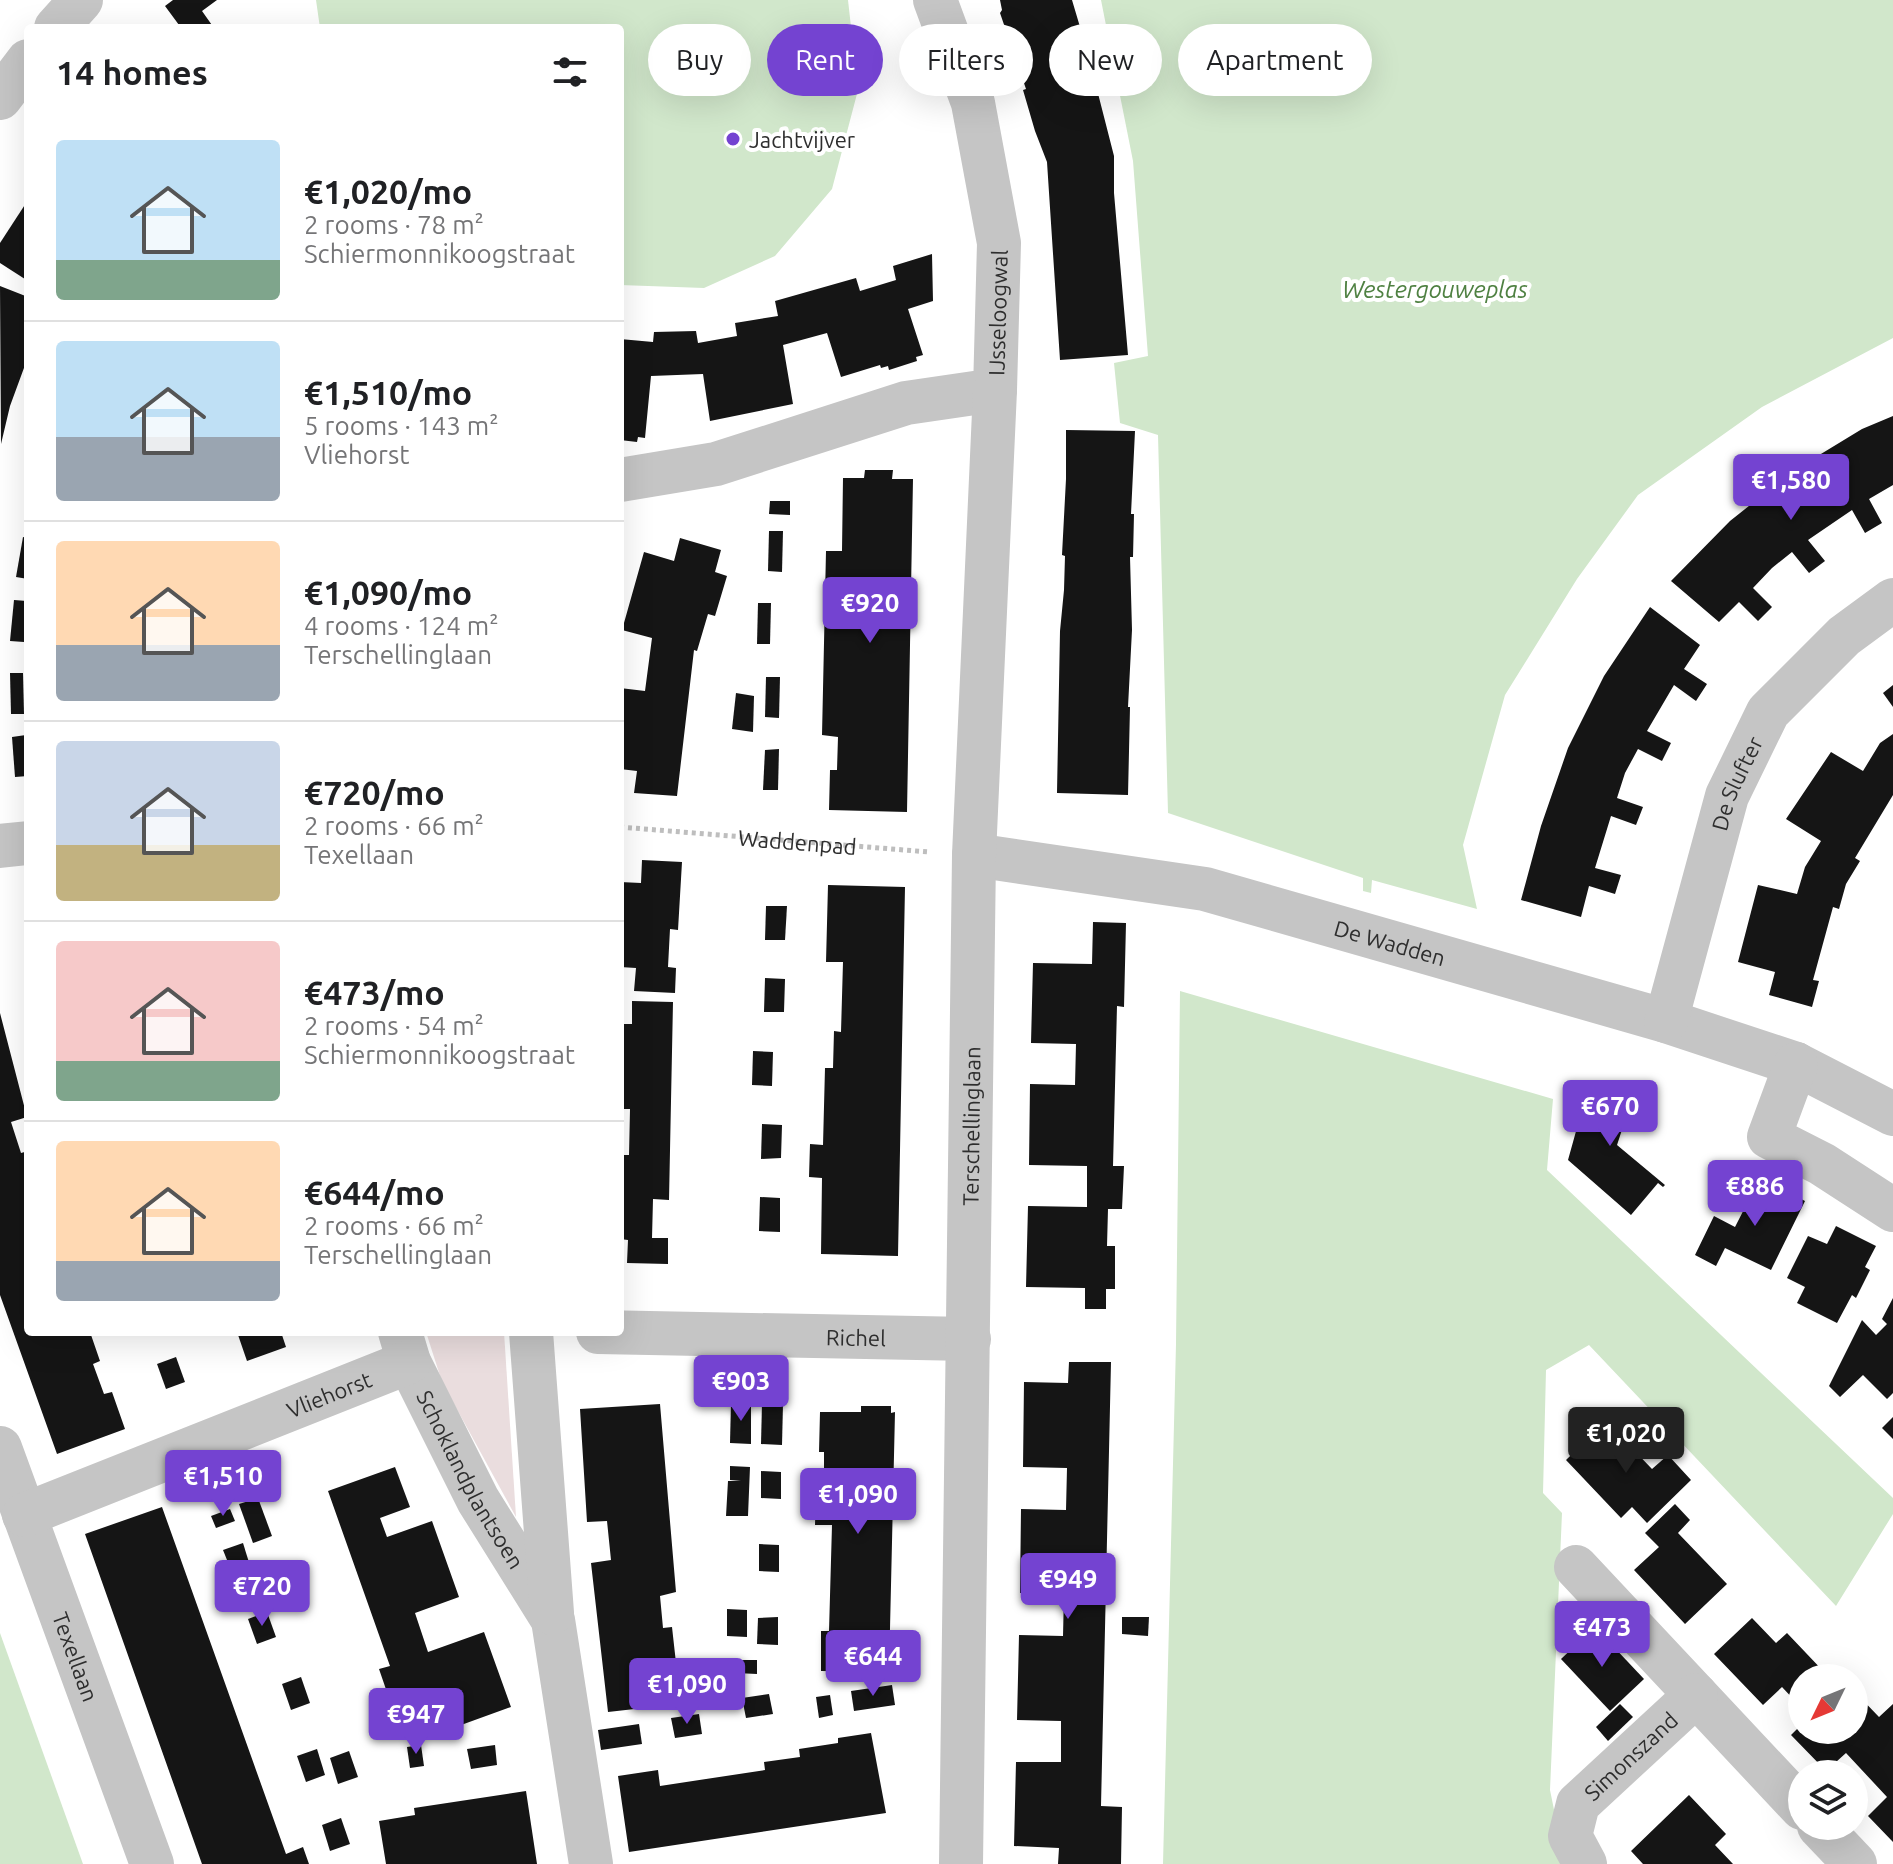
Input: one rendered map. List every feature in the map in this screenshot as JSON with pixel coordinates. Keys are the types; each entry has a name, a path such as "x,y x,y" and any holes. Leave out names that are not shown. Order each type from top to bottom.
{"street":[{"path":"60,24 81,0"},
{"name":"IJsseloogwal","path":"624,481 716,464 906,403 995,390 999,243 973,103 935,0"},
{"path":"0,98 24,66"},
{"name":"Terschellinglaan","path":"961,1864 974,855 995,390"},
{"name":"De Slufter","path":"1666,1021 1727,796 1768,712 1844,636 1893,600"},
{"path":"0,846 24,843"},
{"name":"De Wadden","path":"974,855 1205,889 1666,1021 1796,1064 1893,1114"},
{"path":"1796,1064 1769,1137 1822,1164 1893,1210"},
{"name":"Richel","path":"624,1332 969,1339"},
{"name":"Schoklandplantsoen","path":"531,1336 553,1620 591,1864"},
{"name":"Schoklandplantsoen","path":"405,1347 478,1500 553,1620"},
{"name":"Vliehorst","path":"24,1515 405,1347"},
{"name":"Texellaan","path":"0,1448 152,1864"},
{"path":"1576,1567 1788,1793"},
{"name":"Simonszand","path":"1585,1864 1570,1836 1578,1804 1696,1695"},
{"path":"1832,1840 1855,1864"}],"path":[{"name":"Waddenpad","path":"624,827 974,855"}],"shaded area":[{"path":"427,1336 504,1336 516,1517 442,1382"}],"water":[{"name":"Jachtvijver","path":"316,0 848,0 851,24 767,24 767,96 856,96 832,189 775,256 704,288 624,285 624,24 319,24"},
{"name":"Westergouweplas","path":"1101,0 1893,0 1893,338 1762,407 1638,495 1577,579 1505,695 1463,845 1477,909 1372,880 1371,893 1363,891 1363,878 1168,813 1158,435 1120,423 1114,363 1148,356 1133,161 1120,96 1162,96 1162,24 1106,24"},
{"path":"1180,991 1553,1099 1547,1170 1893,1498 1893,1514 1836,1606 1589,1345 1546,1370 1543,1493 1562,1513 1550,1790 1565,1864 1163,1864 1176,1344"},
{"path":"0,1633 83,1864 0,1864"}],"building":[{"path":"173,0 217,0 202,11 211,24 178,24 165,6"},
{"path":"1000,0 1072,0 1079,24 1049,24 1049,96 1099,96 1114,156 1114,193 1128,355 1060,360 1047,162 1025,96 1033,96 1033,24 1004,24"},
{"path":"24,206 24,278 0,263 0,243"},
{"path":"932,254 933,301 908,309 923,355 916,357 917,361 889,370 888,366 881,368 880,365 841,377 827,333 783,345 793,404 710,421 703,374 651,376 645,438 638,437 637,442 624,440 624,339 653,342 654,332 696,331 698,343 737,336 735,323 778,316 775,301 856,278 860,291 896,280 893,266"},
{"path":"0,286 24,295 24,368 1,444"},
{"path":"1893,416 1893,485 1869,499 1882,523 1865,533 1852,510 1808,540 1825,561 1809,573 1792,552 1753,588 1772,607 1758,621 1739,602 1719,622 1671,581 1730,521 1793,471 1862,429"},
{"path":"1066,430 1135,431 1131,514 1134,514 1133,557 1130,557 1132,630 1128,795 1057,793"},
{"path":"865,470 893,470 892,479 913,479 907,812 829,810 830,770 837,770 838,737 822,735 826,551 842,551 843,478 864,478"},
{"path":"770,501 790,501 790,515 769,514"},
{"path":"769,531 783,531 782,572 768,571"},
{"path":"23,537 24,578 16,577"},
{"path":"680,538 721,550 715,572 727,576 715,616 708,614 697,651 694,650 677,796 634,793 637,771 624,769 624,688 645,691 652,638 624,631 624,623 644,552 674,561"},
{"path":"14,600 24,601 24,642 10,641"},
{"path":"758,603 771,603 770,644 757,644"},
{"path":"1650,607 1700,645 1684,669 1707,684 1696,701 1674,685 1647,731 1671,743 1662,761 1638,749 1625,773 1617,798 1643,807 1636,825 1611,816 1595,868 1621,875 1615,894 1589,886 1581,917 1521,900 1541,826 1568,748 1604,676"},
{"path":"10,673 23,673 24,714 11,714"},
{"path":"766,677 780,677 779,718 765,717"},
{"path":"1893,685 1893,707 1883,693"},
{"path":"736,693 754,696 753,732 732,729"},
{"path":"1893,734 1893,795 1855,858 1860,861 1846,884 1839,909 1833,907 1813,980 1819,981 1812,1007 1769,995 1775,972 1738,962 1758,885 1797,894 1805,867 1821,841 1786,819 1831,752 1863,771 1880,743"},
{"path":"24,735 24,776 15,777 12,737"},
{"path":"779,749 778,790 763,790 765,750"},
{"path":"642,860 682,862 678,930 670,929 668,967 676,968 675,993 634,991 636,968 624,967 624,882 641,883"},
{"path":"828,885 905,887 898,1256 821,1254 822,1178 809,1177 810,1144 823,1145 825,1068 833,1068 834,1031 841,1032 843,962 826,962"},
{"path":"766,906 787,906 785,940 765,940"},
{"path":"1093,922 1126,923 1124,1007 1117,1006 1113,1166 1124,1166 1122,1209 1108,1209 1107,1246 1115,1246 1115,1289 1106,1289 1106,1309 1085,1309 1085,1288 1026,1287 1028,1206 1087,1207 1087,1166 1029,1165 1030,1084 1075,1085 1076,1044 1031,1043 1033,963 1092,964"},
{"path":"765,978 785,979 784,1012 764,1012"},
{"path":"632,1001 673,1002 669,1200 653,1199 652,1238 668,1238 668,1264 627,1263 624,1155 629,1155 630,1109 624,1109 624,1024 632,1024"},
{"path":"0,1013 24,1105 24,1118 11,1122 21,1153 24,1152 24,1336 91,1336 100,1361 93,1364 104,1394 112,1392 125,1429 57,1454 0,1295"},
{"path":"753,1051 773,1052 772,1086 752,1085"},
{"path":"1590,1081 1634,1093 1617,1145 1665,1185 1663,1187 1658,1183 1631,1215 1568,1160"},
{"path":"762,1124 782,1125 781,1158 761,1159"},
{"path":"1760,1178 1805,1201 1771,1270 1725,1248 1716,1266 1695,1255 1714,1216 1735,1227"},
{"path":"760,1197 780,1198 780,1232 759,1231"},
{"path":"1836,1226 1876,1246 1865,1267 1870,1270 1856,1298 1852,1295 1837,1323 1797,1303 1805,1287 1787,1278 1808,1236 1827,1244"},
{"path":"1893,1298 1893,1393 1887,1399 1863,1375 1840,1397 1829,1386 1862,1320 1876,1335 1887,1324 1882,1319"},
{"path":"238,1336 282,1336 286,1347 247,1361"},
{"path":"176,1357 185,1382 166,1389 157,1364"},
{"path":"1069,1362 1111,1362 1101,1806 1122,1807 1121,1864 1058,1864 1059,1848 1014,1846 1016,1762 1061,1762 1061,1721 1017,1720 1019,1635 1063,1636 1064,1594 1020,1593 1021,1509 1066,1510 1067,1468 1023,1467 1024,1382 1068,1383"},
{"path":"731,1402 751,1403 751,1444 730,1443"},
{"path":"762,1403 783,1404 782,1445 761,1444"},
{"path":"660,1404 676,1592 660,1596 663,1628 672,1627 676,1663 684,1665 688,1703 608,1712 591,1563 611,1560 607,1521 587,1522 580,1409"},
{"path":"861,1406 891,1406 891,1413 895,1412 889,1672 821,1671 821,1631 829,1631 832,1525 815,1525 816,1485 824,1485 824,1452 819,1452 820,1412 861,1412"},
{"path":"1893,1417 1893,1439 1882,1428"},
{"path":"1606,1421 1652,1469 1668,1455 1691,1480 1647,1523 1632,1507 1621,1518 1566,1460"},
{"path":"730,1466 750,1467 748,1516 726,1516 728,1481 741,1481 730,1480"},
{"path":"395,1467 410,1507 380,1518 387,1537 432,1521 459,1597 415,1613 428,1652 484,1632 511,1707 428,1737 413,1694 390,1701 379,1669 390,1666 328,1491"},
{"path":"761,1471 781,1472 781,1499 761,1498"},
{"path":"258,1498 272,1536 253,1543 239,1504"},
{"path":"1675,1504 1690,1520 1678,1533 1727,1584 1685,1624 1634,1570 1659,1547 1645,1533"},
{"path":"162,1507 286,1854 303,1847 309,1864 202,1864 85,1534"},
{"path":"230,1509 235,1521 216,1528 211,1516"},
{"path":"243,1543 251,1569 233,1575 223,1550"},
{"path":"759,1544 779,1545 779,1572 759,1571"},
{"path":"727,1609 747,1610 747,1637 727,1636"},
{"path":"267,1612 276,1637 257,1644 248,1619"},
{"path":"778,1617 778,1645 757,1644 758,1618"},
{"path":"1122,1617 1149,1617 1148,1636 1122,1634"},
{"path":"1752,1618 1776,1643 1787,1633 1816,1664 1788,1664 1788,1693 1782,1687 1763,1705 1714,1654"},
{"path":"1595,1627 1644,1679 1610,1711 1561,1659"},
{"path":"737,1660 757,1660 757,1674 736,1673"},
{"path":"301,1677 310,1703 291,1710 282,1684"},
{"path":"892,1685 895,1705 854,1711 851,1691"},
{"path":"769,1694 773,1714 746,1718 742,1698"},
{"path":"830,1695 833,1715 819,1718 816,1697"},
{"path":"1620,1704 1633,1717 1608,1741 1596,1727"},
{"path":"1893,1704 1893,1842 1868,1816 1887,1797 1868,1777 1868,1760 1853,1760 1846,1753 1838,1760 1815,1760 1800,1744 1868,1744 1868,1706 1879,1717"},
{"path":"699,1714 702,1734 675,1738 671,1718"},
{"path":"639,1724 642,1744 601,1750 598,1730"},
{"path":"871,1733 886,1813 629,1852 618,1776 658,1770 660,1786 765,1770 764,1762 800,1757 799,1749 838,1743 838,1738"},
{"path":"421,1745 424,1766 410,1768 407,1747"},
{"path":"495,1745 497,1765 471,1769 467,1749"},
{"path":"317,1749 325,1775 306,1782 297,1756"},
{"path":"349,1751 358,1777 338,1784 330,1758"},
{"path":"526,1791 537,1864 386,1864 379,1821 415,1815 414,1808"},
{"path":"1689,1795 1726,1834 1715,1845 1733,1864 1643,1864 1631,1851"},
{"path":"341,1818 350,1844 330,1851 322,1825"}],"place":[{"name":"Jachtvijver","path":"733,139"}]}
